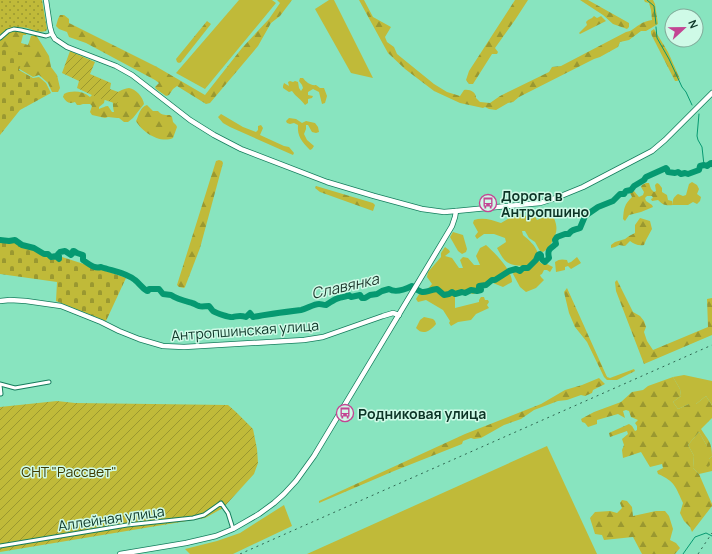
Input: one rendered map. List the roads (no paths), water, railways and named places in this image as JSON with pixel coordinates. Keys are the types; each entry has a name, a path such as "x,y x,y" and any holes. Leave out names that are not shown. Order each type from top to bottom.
{"street":[{"path":"46,0 50,27 55,39 67,47 116,66 132,75 190,120 214,135 241,149 327,182 422,209 436,211 456,211 540,203 583,187 652,151 712,93"},
{"path":"0,38 8,31 14,29 46,36 52,34"},
{"path":"120,554 193,542 216,536 233,529 259,514 284,494 305,469 334,424 452,226 456,211"},
{"name":"Антропшинская улица","path":"0,301 26,301 61,306 139,339 163,346 184,347 310,339 334,334 393,313 398,315"},
{"path":"0,394 2,392 0,385 15,388 49,382"},
{"name":"Аллейная улица","path":"0,546 126,526 193,518 204,515 221,503 228,513 233,529"}],"waterway":[{"path":"647,0 654,6 656,24"},
{"path":"656,27 657,38 692,105"},
{"path":"0,36 8,30"},
{"path":"699,114 697,136 702,147 704,165"},
{"name":"Славянка","path":"0,240 15,240 22,245 34,248 44,254 48,254 51,257 56,256 59,259 58,254 60,252 65,251 71,255 74,251 83,255 83,260 92,266 101,267 127,275 147,291 149,289 159,289 163,294 171,295 199,306 209,306 213,311 226,316 246,317 250,313 253,317 301,310 317,304 326,305 335,299 349,295 351,297 360,295 362,298 365,298 389,289 397,291 412,286 422,292 437,289 444,295 452,292 455,294 462,292 465,293 471,290 481,290 479,286 486,285 509,271 516,269 520,271 523,268 528,268 540,254 541,258 545,262 549,258 548,253 556,244 555,240 557,237 569,234 572,230 580,228 585,216 598,207 613,201 620,194 624,194 626,191 631,190 646,177 666,168 668,172 688,174 699,170 700,166 712,164"},
{"path":"683,554 695,537 706,533 712,536"}],"railway":[{"path":"240,554 712,345"},
{"path":"698,554 712,533"}],"place":[{"name":"Дорога в Антропшино","path":"488,203"},
{"name":"Родниковая улица","path":"345,413"}],"park label":[{"name":"СНТ \"Рассвет\"","path":"69,471"}]}
